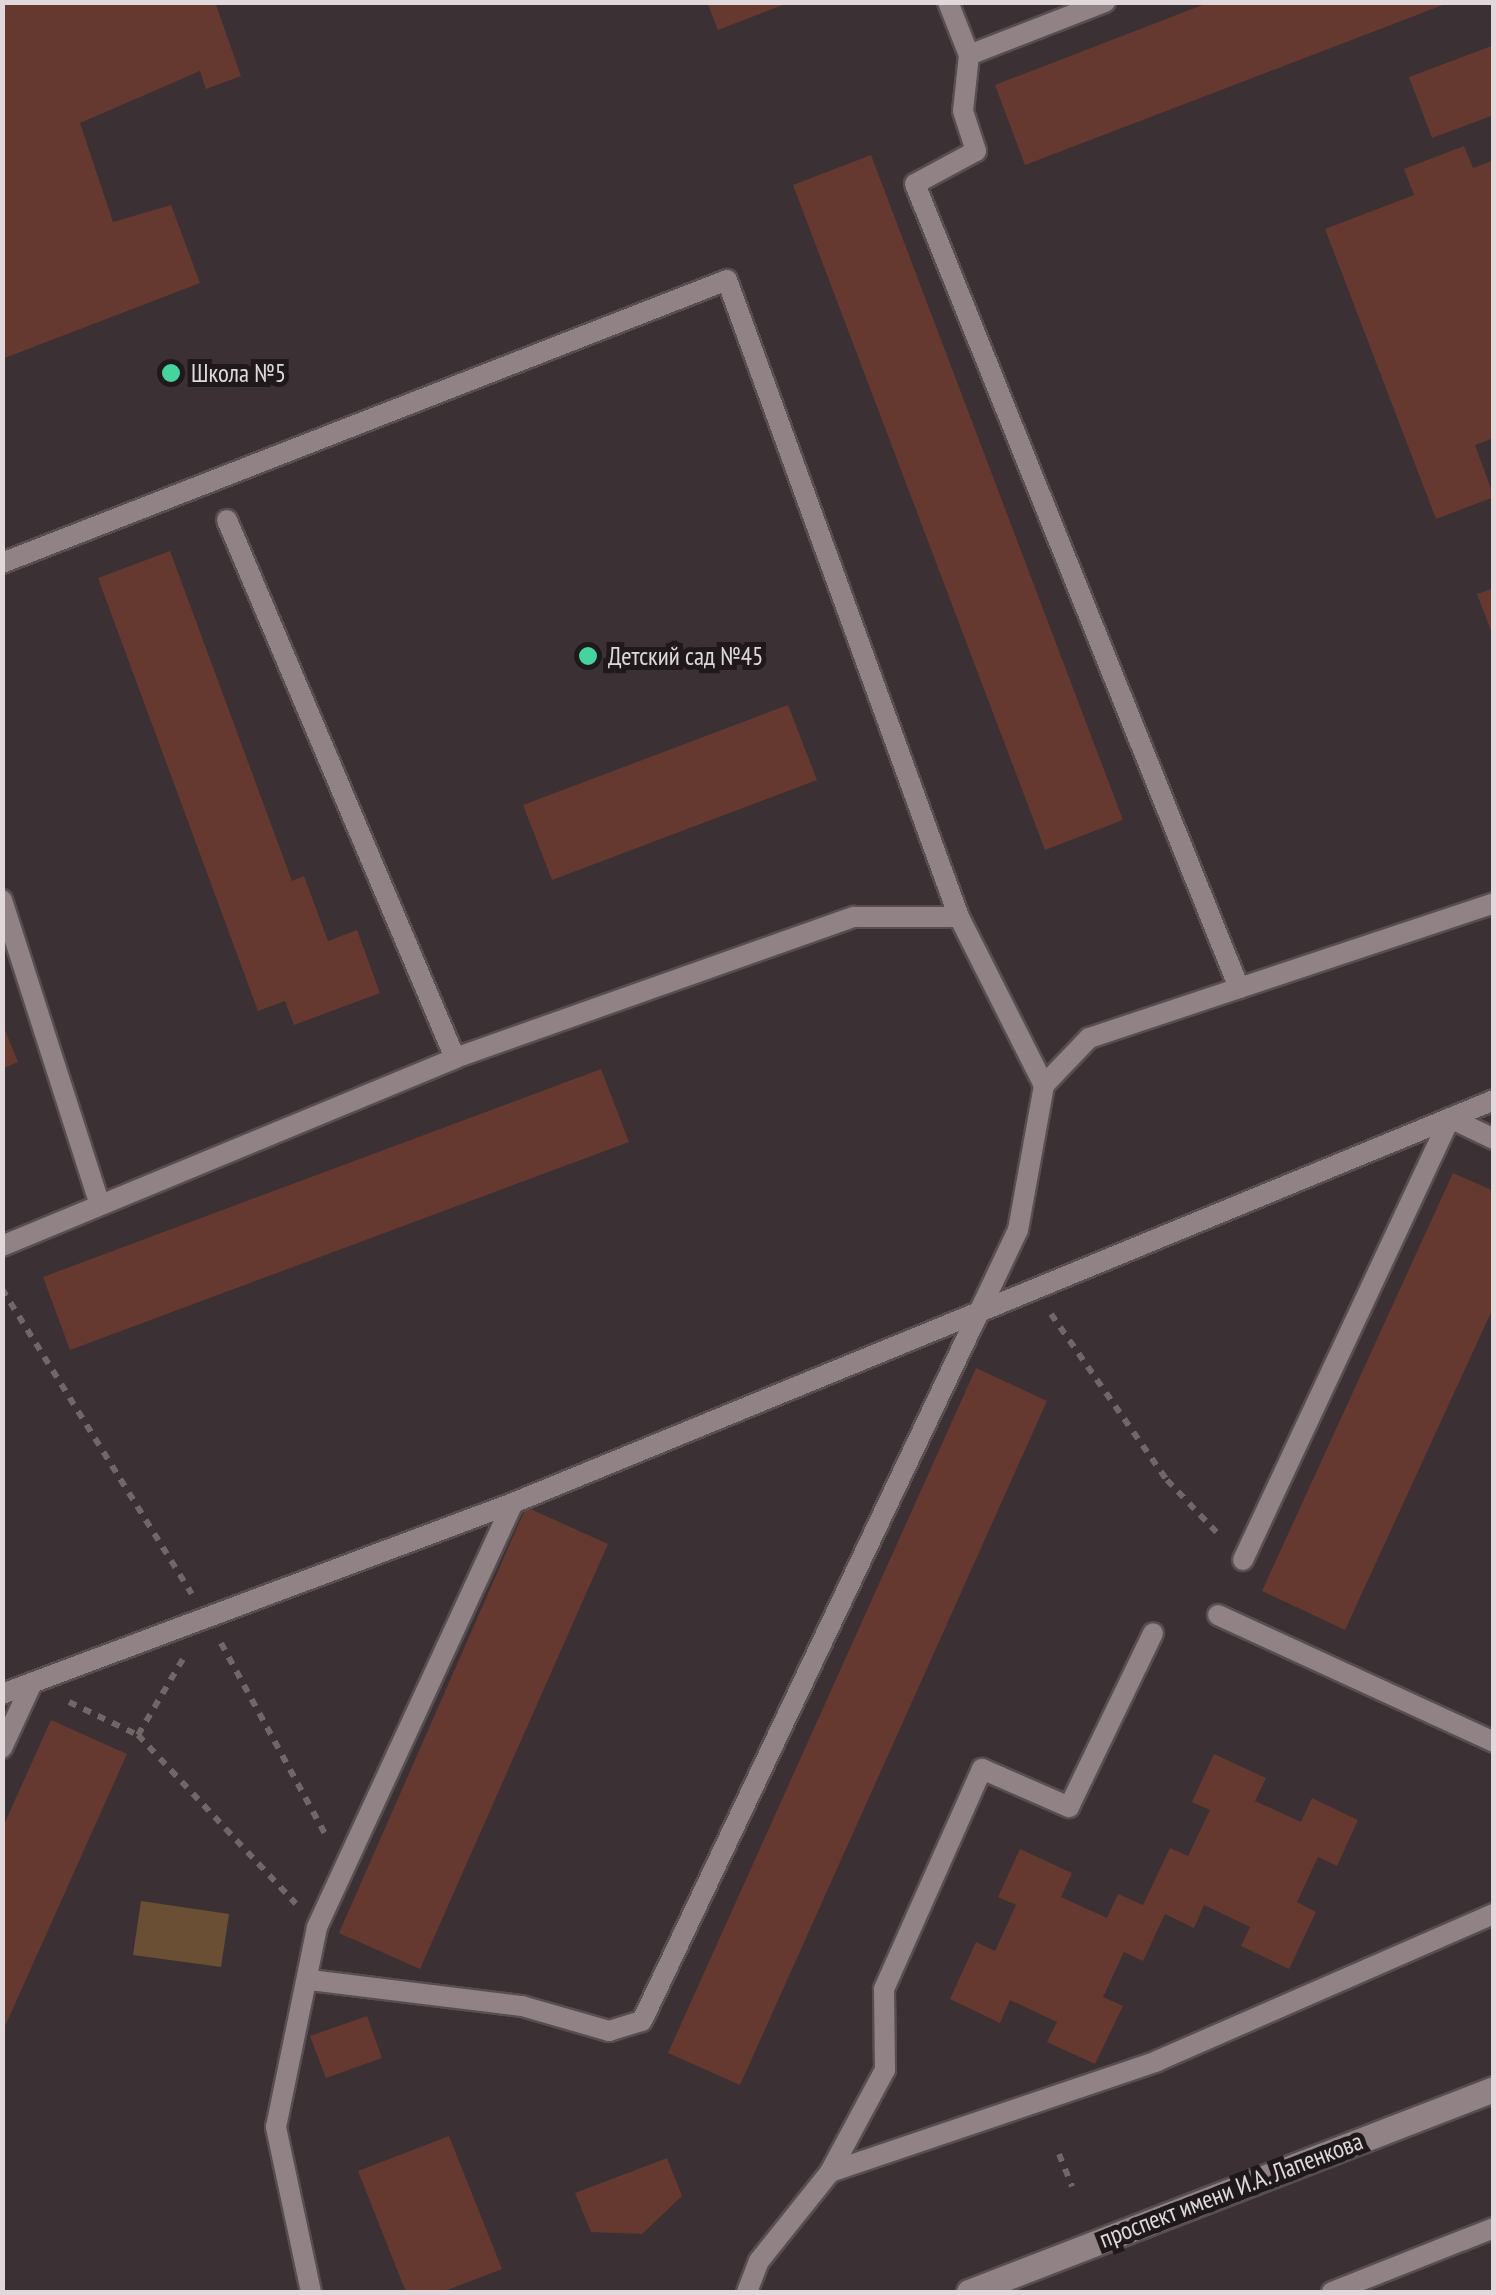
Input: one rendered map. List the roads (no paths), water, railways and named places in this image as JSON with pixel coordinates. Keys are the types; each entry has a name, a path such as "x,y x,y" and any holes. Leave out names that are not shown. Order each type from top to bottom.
{"main road":[{"name":"проспект имени И.А. Лапенкова","path":"969,2292 1494,2089"}],"lane":[{"path":"948,2 969,55 963,111 976,151 914,184 1239,988"},
{"path":"969,55 1106,2"},
{"path":"2,563 726,280 959,917 1044,1084"},
{"path":"227,520 455,1058"},
{"path":"2,900 98,1199"},
{"path":"310,1980 522,2006 610,2031 642,2021 1018,1230 1044,1084 1088,1038 1494,902"},
{"path":"2,1246 45,1234 98,1199 455,1058 854,917 959,917"},
{"path":"2,1694 513,1503 1494,1100"},
{"path":"1450,1118 1494,1139"},
{"path":"1244,1560 1450,1118"},
{"path":"311,2292 276,2128 310,1980 318,1927 513,1503"},
{"path":"1218,1615 1494,1742"},
{"path":"747,2292 759,2262 830,2172 886,2070 884,1989 982,1769 1069,1807 1153,1634"},
{"path":"2,1748 32,1683"},
{"path":"830,2172 1157,2061 1494,1914"},
{"path":"1332,2292 1494,2228"}],"place":[{"name":"Школа №5","path":"171,373"},
{"name":"Детский сад №45","path":"588,656"}]}
